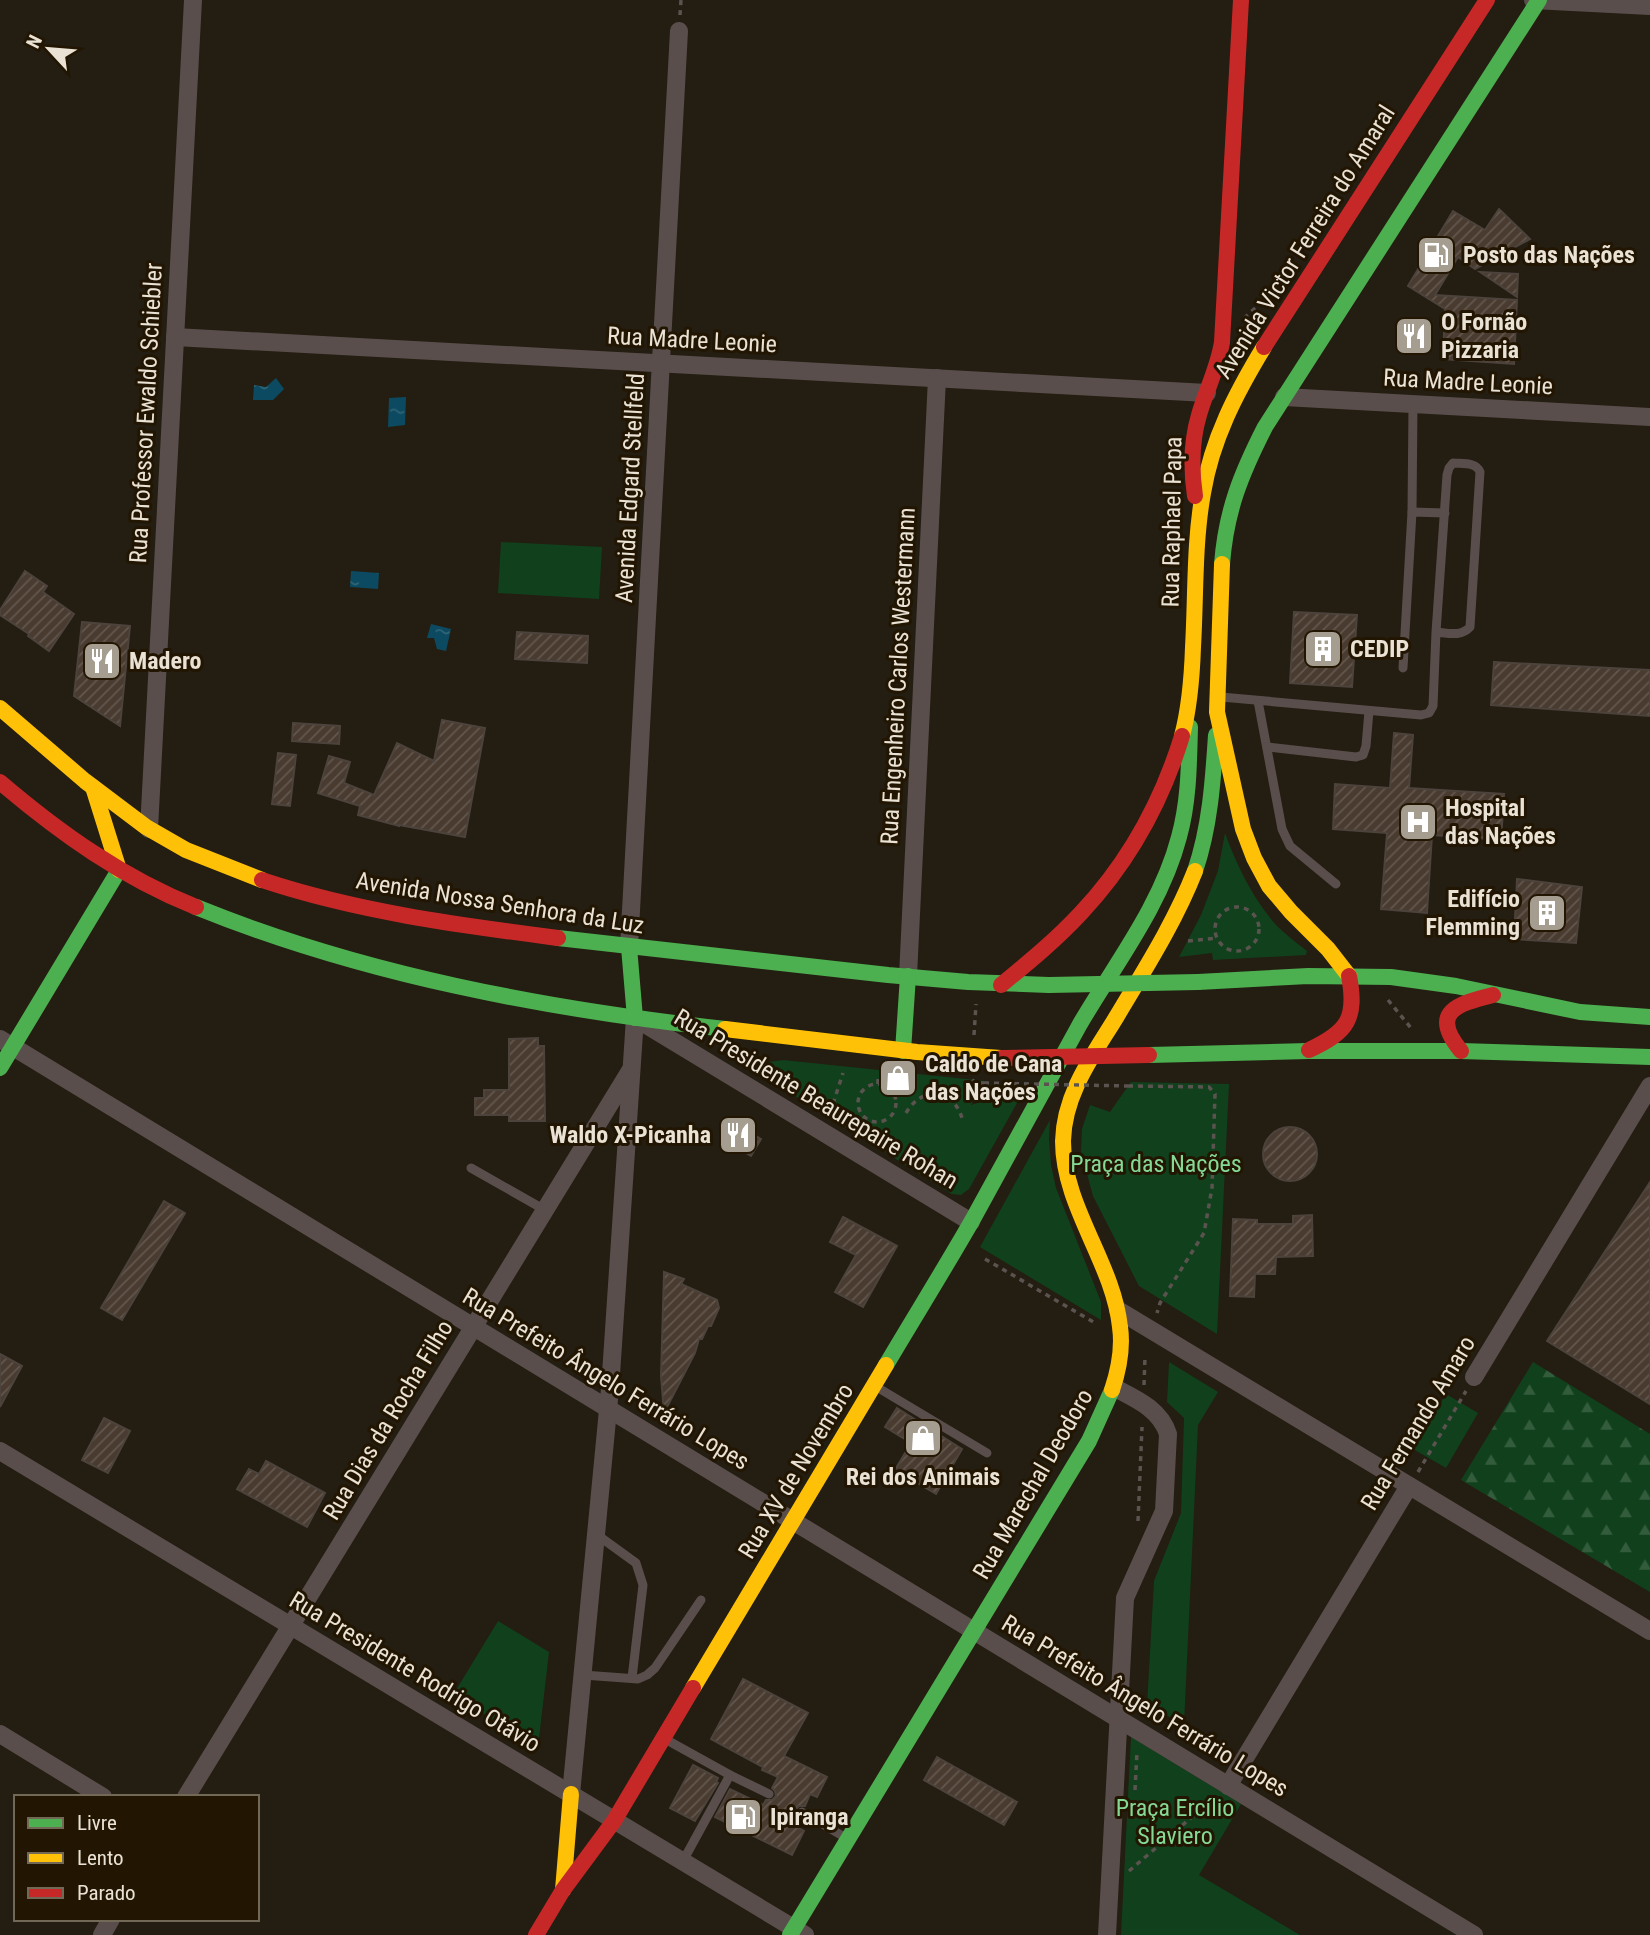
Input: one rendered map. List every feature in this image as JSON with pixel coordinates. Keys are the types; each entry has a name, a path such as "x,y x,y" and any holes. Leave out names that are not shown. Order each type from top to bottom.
{"main road":[{"name":"Rua Raphael Papa","path":"1081,1023 1153,903 1179,839 1186,807 1198,524 1192,455 1199,415 1221,354 1234,349 1241,0"},
{"name":"Avenida Victor Ferreira do Amaral","path":"1198,524 1209,461 1232,400 1487,0"},
{"path":"1284,397 1539,0"},
{"path":"1234,349 1257,355 1265,345"},
{"name":"Rua Raphael Papa","path":"1113,1022 1180,907 1200,856 1211,799 1218,704 1222,571 1230,508 1247,462 1284,397"},
{"path":"1001,985 1073,921 1103,888 1130,849 1151,814 1170,772 1191,700"},
{"path":"1218,704 1242,821 1259,870 1272,891 1301,924 1339,959 1349,976 1353,998 1350,1016 1341,1031 1308,1051"},
{"name":"Avenida Nossa Senhora da Luz","path":"0,708 93,787 149,829 184,849 279,884 403,915 629,947 1001,985 1349,976 1415,979 1572,1010 1650,1017"},
{"path":"0,782 50,823 119,870 238,924 349,959 451,985 561,1006 635,1018 972,1057 1308,1051 1461,1051 1650,1057"},
{"path":"93,787 119,870"},
{"path":"0,1068 6,1043 119,870"},
{"path":"629,947 635,1018"},
{"path":"903,1051 908,976"},
{"path":"1461,1051 1445,1030 1448,1018 1455,1007 1467,1001 1497,994"},
{"name":"Rua Marechal Deodoro","path":"797,1933 848,1839 1088,1441 1115,1388 1121,1334 1118,1310 1070,1185 1063,1146 1069,1104 1113,1022"},
{"name":"Rua XV de Novembro","path":"537,1935 563,1890 614,1821 793,1521 971,1222 1081,1023"},
{"path":"563,1890 571,1794"}],"street":[{"name":"Rua Professor Ewaldo Schiebler","path":"149,829 193,0"},
{"path":"1533,0 1650,6"},
{"name":"Avenida Edgard Stellfeld","path":"629,947 679,31"},
{"name":"Rua Madre Leonie","path":"175,337 1207,393"},
{"name":"Rua Engenheiro Carlos Westermann","path":"908,976 937,378"},
{"name":"Rua Madre Leonie","path":"1284,397 1650,416"},
{"path":"571,1794 608,1409 635,1018"},
{"name":"Rua Presidente Beaurepaire Rohan","path":"635,1018 971,1222"},
{"name":"Rua Prefeito Ângelo Ferrário Lopes","path":"6,1043 1474,1935"},
{"name":"Rua Dias da Rocha Filho","path":"188,1795 631,1069"},
{"name":"Rua Fernando Amaro","path":"1474,1377 1650,1086"},
{"path":"1118,1310 1650,1631"},
{"path":"1107,1935 1125,1598 1164,1511 1168,1434 1165,1424 1147,1405 1115,1388"},
{"name":"Rua Presidente Rodrigo Otávio","path":"0,1451 683,1861 797,1933"},
{"name":"Rua Fernando Amaro","path":"1228,1786 1409,1486"},
{"path":"0,1734 100,1795"}],"lane":[{"path":"1403,668 1412,512 1413,404"},
{"path":"1218,704 1258,701 1421,715 1429,713 1433,706 1436,632 1449,468 1453,464 1474,465 1480,472 1469,627 1465,633 1460,634 1436,632"},
{"path":"1412,512 1445,513"},
{"path":"1258,701 1282,829 1290,846 1336,884"},
{"path":"1267,747 1356,757 1363,755 1369,711"},
{"path":"471,1168 545,1210"},
{"path":"873,1385 987,1453"},
{"path":"596,1534 636,1563 643,1585 632,1678"},
{"path":"583,1675 638,1679 647,1675 655,1668 701,1600"},
{"path":"663,1738 769,1794"},
{"path":"683,1861 730,1775"},
{"path":"802,1812 848,1839"}],"path":[{"path":"1230,908 1244,908 1255,917 1258,924 1257,938 1247,948 1233,951 1217,938 1216,924 1230,908"},
{"path":"1182,942 1217,938"},
{"path":"1388,1000 1417,1035"},
{"path":"973,1044 976,1006"},
{"path":"830,1113 843,1073"},
{"path":"878,1077 878,1084"},
{"path":"970,1078 976,1083 1209,1087 1215,1094 1212,1188 1204,1233 1160,1303"},
{"path":"878,1084 893,1092 896,1104 895,1110 887,1119 876,1122 864,1117 860,1112 859,1099 865,1088 878,1084"},
{"path":"938,1094 940,1084"},
{"path":"906,1113 919,1097 938,1094 956,1103 963,1122"},
{"path":"985,1258 1095,1323"},
{"path":"1143,1394 1145,1347"},
{"name":"Rua Fernando Amaro","path":"1409,1486 1474,1377"},
{"path":"1138,1525 1142,1428"},
{"path":"1110,1884 1131,1870 1228,1786"}],"green space":[{"path":"501,542 602,547 599,599 498,593"},
{"path":"1225,833 1240,870 1260,905 1277,926 1307,951 1306,955 1213,960 1212,953 1179,957 1201,915 1218,871"},
{"name":"Praça das Nações","path":"783,1060 985,1081 971,1105 990,1099 1021,1096 969,1189 961,1195 952,1194 767,1077 764,1068 769,1062"},
{"name":"Praça das Nações","path":"1131,1082 1229,1084 1217,1334 1139,1286 1093,1196 1081,1152 1082,1129 1090,1105 1110,1112"},
{"name":"Praça das Nações","path":"1050,1120 1051,1165 1056,1188 1101,1302 1101,1320 980,1247"},
{"path":"1169,1362 1218,1392 1198,1425 1184,1724 1147,1706 1154,1581 1181,1513 1184,1418 1167,1402"},
{"path":"1533,1362 1650,1434 1650,1592 1461,1480"},
{"path":"1446,1394 1478,1413 1446,1468 1413,1449"},
{"path":"498,1621 549,1652 538,1747 453,1695"},
{"name":"Praça Ercílio Slaviero","path":"1131,1737 1241,1804 1199,1875 1300,1935 1121,1935"}],"water":[{"path":"276,378 284,389 273,400 253,400 254,385 266,387"},
{"path":"406,397 405,425 388,427 389,398"},
{"path":"351,571 379,573 378,589 350,587"},
{"path":"431,624 451,629 446,651 437,649 434,638 427,638"}],"building":[{"path":"1499,209 1530,239 1475,269 1458,257 1435,295 1517,300 1514,364 1443,359 1445,309 1408,286 1453,211 1485,230"},
{"path":"1480,272 1518,274 1517,297"},
{"path":"25,571 47,586 43,592 74,614 49,651 0,615 0,610"},
{"name":"CEDIP","path":"1294,612 1357,615 1352,687 1290,683"},
{"name":"Madero","path":"82,622 130,626 120,726 74,696"},
{"path":"517,632 588,636 587,663 515,659"},
{"path":"1494,662 1650,670 1650,716 1491,705"},
{"path":"442,720 485,728 465,837 399,826 358,815 360,806 318,793 329,756 350,762 344,783 374,795 397,743 434,761"},
{"path":"293,723 340,726 339,744 292,741"},
{"name":"Hospital das Nações","path":"1394,733 1413,735 1409,788 1504,794 1501,840 1432,835 1427,913 1381,909 1387,833 1333,829 1335,784 1390,788"},
{"path":"278,753 296,755 290,806 272,804"},
{"name":"Edifício Flemming","path":"1517,879 1582,887 1576,943 1514,939"},
{"path":"538,1038 538,1046 544,1046 545,1121 509,1121 509,1115 475,1115 475,1098 484,1098 484,1090 509,1090 509,1039"},
{"path":"730,1120 761,1139 751,1156 720,1138"},
{"path":"1290,1127 1309,1135 1317,1154 1309,1173 1290,1181 1271,1173 1263,1154 1271,1135"},
{"path":"1650,1182 1650,1404 1547,1341"},
{"path":"164,1201 185,1213 122,1320 101,1308"},
{"path":"1312,1215 1313,1256 1276,1257 1275,1274 1255,1274 1254,1297 1230,1296 1233,1219 1257,1220 1257,1224 1293,1224 1293,1216"},
{"path":"843,1217 897,1246 863,1307 835,1292 856,1255 830,1242"},
{"path":"664,1272 684,1279 681,1284 717,1300 719,1308 711,1326 708,1326 702,1339 699,1339 695,1353 664,1413 661,1376"},
{"path":"0,1354 22,1366 0,1407"},
{"path":"897,1408 962,1449 936,1494 895,1470 911,1443 885,1427"},
{"path":"104,1418 130,1431 108,1473 82,1460"},
{"path":"266,1461 325,1493 307,1527 237,1489 249,1469 259,1474"},
{"path":"743,1679 808,1713 784,1756 827,1777 817,1797 810,1794 805,1806 796,1809 799,1818 795,1826 804,1831 792,1855 715,1817 730,1789 763,1805 766,1800 772,1800 776,1796 772,1788 778,1777 711,1739"},
{"path":"937,1757 1017,1802 1004,1825 924,1780"},
{"path":"693,1765 718,1778 718,1783 695,1821 670,1808"}],"traffic: fast":[{"path":"1222,564 1227,527 1236,493 1265,427 1539,0"},
{"path":"886,1365 973,1219 1080,1024 1136,934 1161,887 1179,837 1185,810 1190,727"},
{"path":"1195,871 1207,821 1216,735"},
{"path":"0,1068 119,870"},
{"path":"196,907 324,952 456,986 590,1011 725,1029"},
{"path":"558,938 888,975 1049,985"},
{"path":"629,947 635,1018"},
{"path":"903,1051 908,976"},
{"path":"1198,982 1308,976 1391,977 1456,986 1580,1012 1650,1017"},
{"path":"1049,985 1198,982"},
{"path":"1149,1055 1461,1051 1650,1057"},
{"path":"790,1935 1089,1441 1112,1390"}],"traffic: slow":[{"path":"1182,736 1191,680 1198,531 1207,473 1226,417 1264,347"},
{"path":"1222,564 1217,712 1243,829 1269,886 1328,949 1349,976"},
{"path":"0,708 85,781 146,827 186,850 262,880"},
{"path":"93,787 119,870"},
{"path":"1112,1390 1121,1343 1116,1303 1071,1189 1065,1165 1065,1123 1074,1090 1159,945 1195,871"},
{"path":"725,1029 917,1052 1001,1058"},
{"path":"693,1688 886,1365"},
{"path":"563,1890 571,1794"}],"traffic: jam":[{"path":"1195,496 1192,466 1194,435 1222,342 1241,0"},
{"path":"1264,347 1487,0"},
{"path":"1001,985 1072,923 1114,873 1154,807 1182,736"},
{"path":"0,782 93,853 143,882 196,907"},
{"path":"262,880 372,909 558,938"},
{"path":"1309,1050 1333,1037 1347,1022 1352,1003 1349,976"},
{"path":"1461,1051 1447,1027 1451,1012 1468,1002 1493,995"},
{"path":"1001,1058 1149,1055"},
{"path":"536,1935 563,1890 614,1821 693,1688"}],"place":[{"name":"Posto das Nações","path":"1436,255"},
{"name":"O Fornão Pizzaria","path":"1414,336"},
{"name":"CEDIP","path":"1323,649"},
{"name":"Madero","path":"102,661"},
{"name":"Hospital das Nações","path":"1418,822"},
{"name":"Edifício Flemming","path":"1547,913"},
{"name":"Caldo de Cana das Nações","path":"898,1078"},
{"name":"Waldo X-Picanha","path":"738,1135"},
{"name":"Rei dos Animais","path":"923,1438"},
{"name":"Ipiranga","path":"743,1817"}]}
